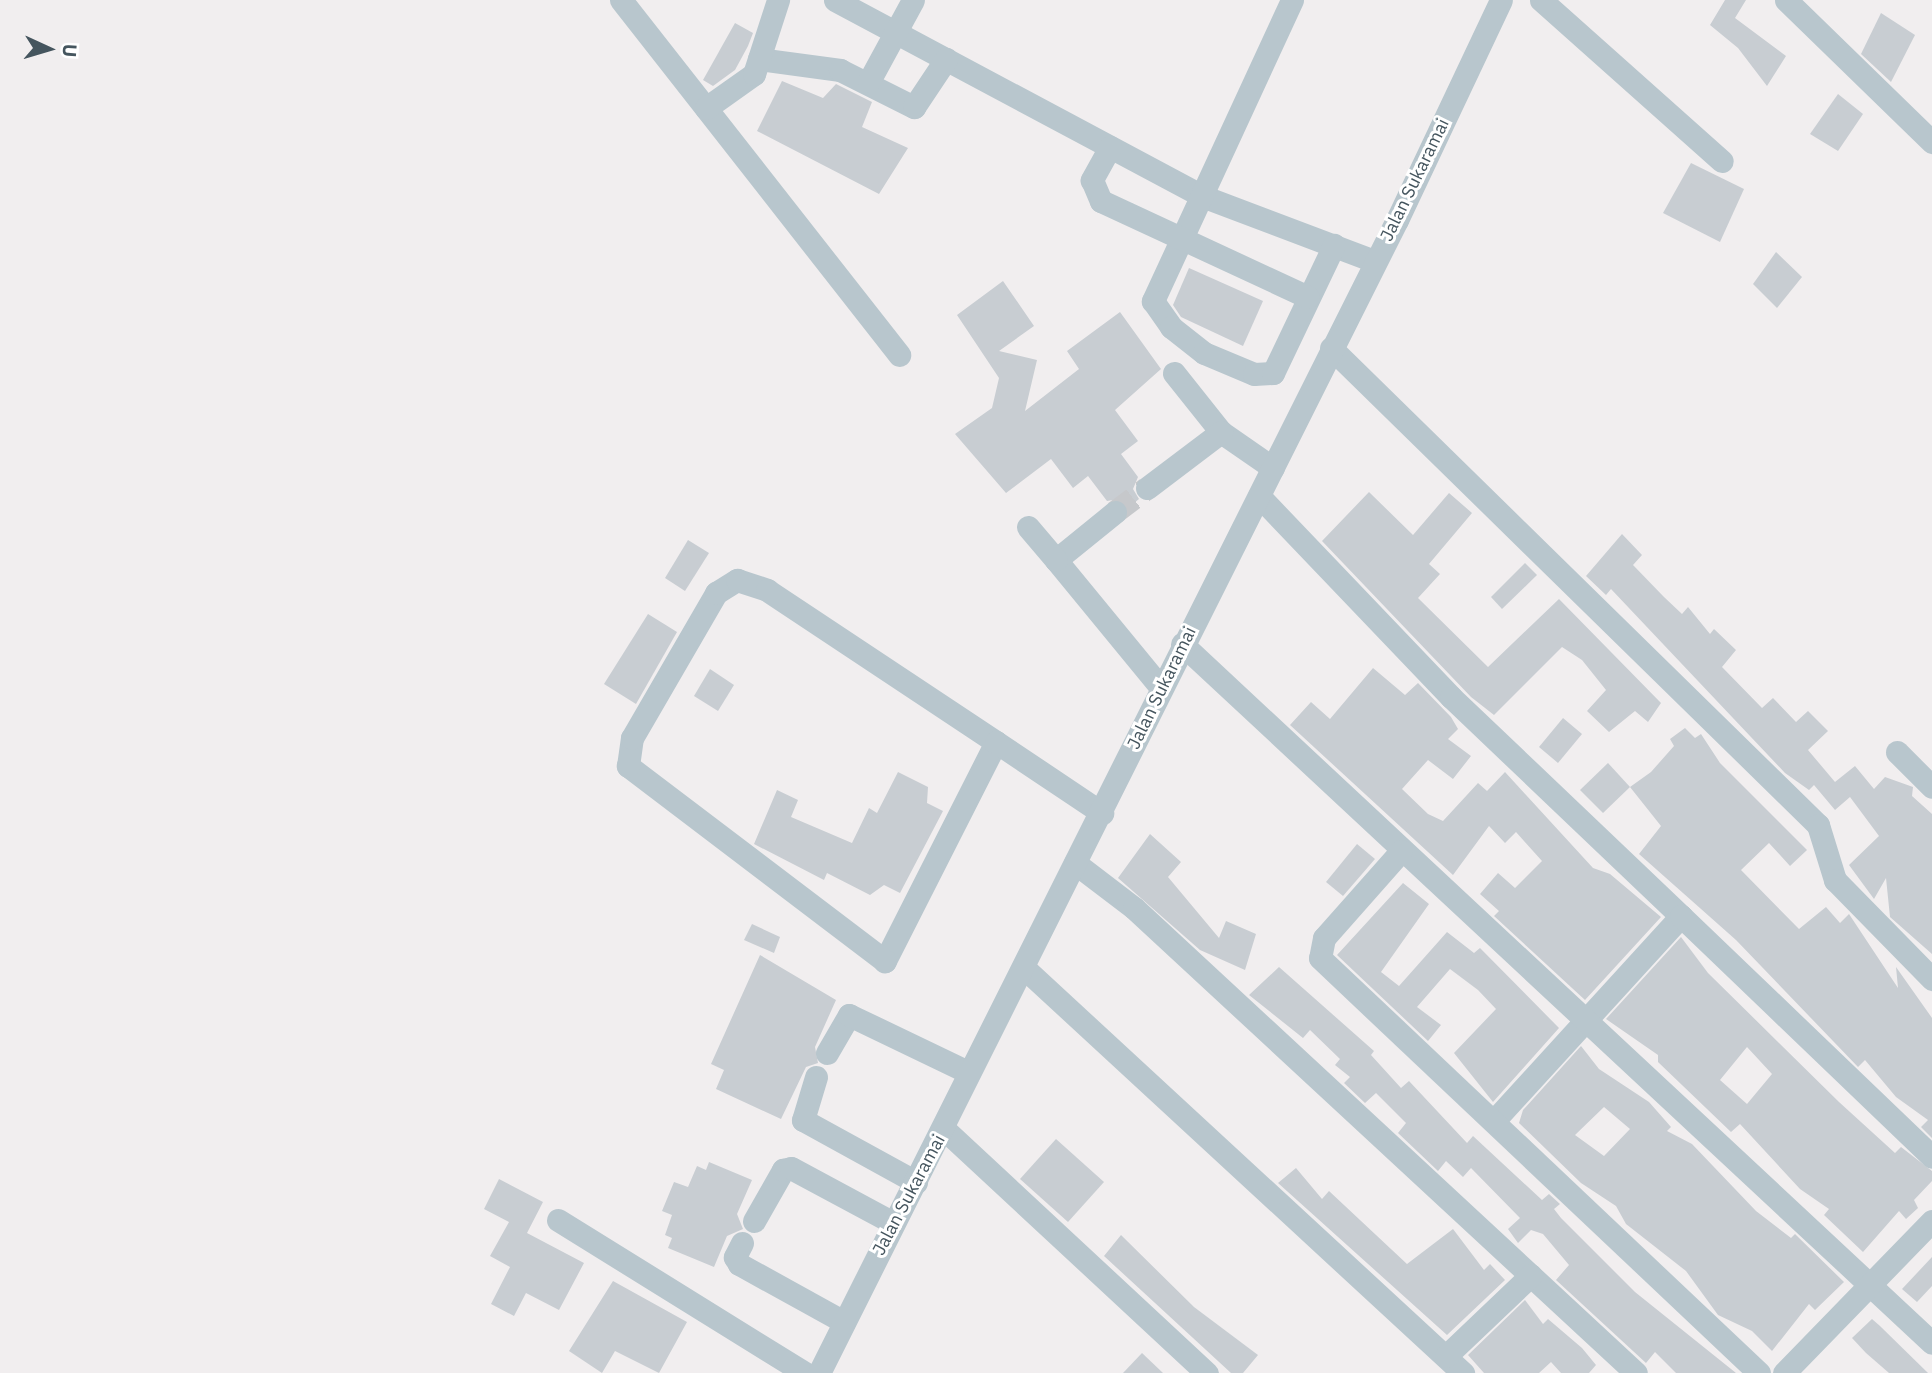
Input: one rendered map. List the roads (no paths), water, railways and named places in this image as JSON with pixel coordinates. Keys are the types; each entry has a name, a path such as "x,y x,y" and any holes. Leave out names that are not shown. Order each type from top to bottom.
{"street":[{"path":"621,0 899,355"},
{"path":"706,108 740,89 760,59 778,0"},
{"path":"835,0 1202,196 1374,261"},
{"path":"869,81 913,0"},
{"path":"1292,0 1202,196 1179,236 1153,301 1171,327 1203,353 1254,374 1273,373 1334,245"},
{"name":"Jalan Sukaramai","path":"818,1373 893,1223 944,1129 968,1072 1102,813 1182,645 1273,468 1501,0"},
{"path":"1541,0 1722,160"},
{"path":"1786,0 1932,142"},
{"path":"760,59 818,65 869,81 914,107 946,59"},
{"path":"1110,147 1092,180 1094,195 1308,297"},
{"path":"1331,348 1818,825 1835,880 1932,979"},
{"path":"1174,373 1221,432 1273,468"},
{"path":"1147,488 1221,432"},
{"path":"1259,496 1469,716 1932,1157"},
{"path":"1056,560 1115,512"},
{"path":"1028,527 1161,688"},
{"path":"996,742 885,961 628,766 636,731 716,593 737,580 767,590 996,742 1102,813"},
{"path":"1182,645 1932,1343"},
{"path":"1897,752 1932,787"},
{"path":"1401,851 1324,938 1320,958 1759,1373"},
{"path":"1075,863 1134,908 1636,1373"},
{"path":"1494,1121 1583,1018 1681,916"},
{"path":"1023,967 1463,1373"},
{"path":"827,1053 849,1015 968,1072"},
{"path":"816,1077 803,1121 916,1182"},
{"path":"944,1129 1207,1373"},
{"path":"754,1221 783,1170 791,1168 893,1223"},
{"path":"558,1220 805,1373"},
{"path":"1784,1373 1873,1287 1932,1221"},
{"path":"742,1243 739,1264 844,1322"},
{"path":"1446,1356 1531,1275"}],"tunnel":[{"path":"1115,512 1147,488"}]}
